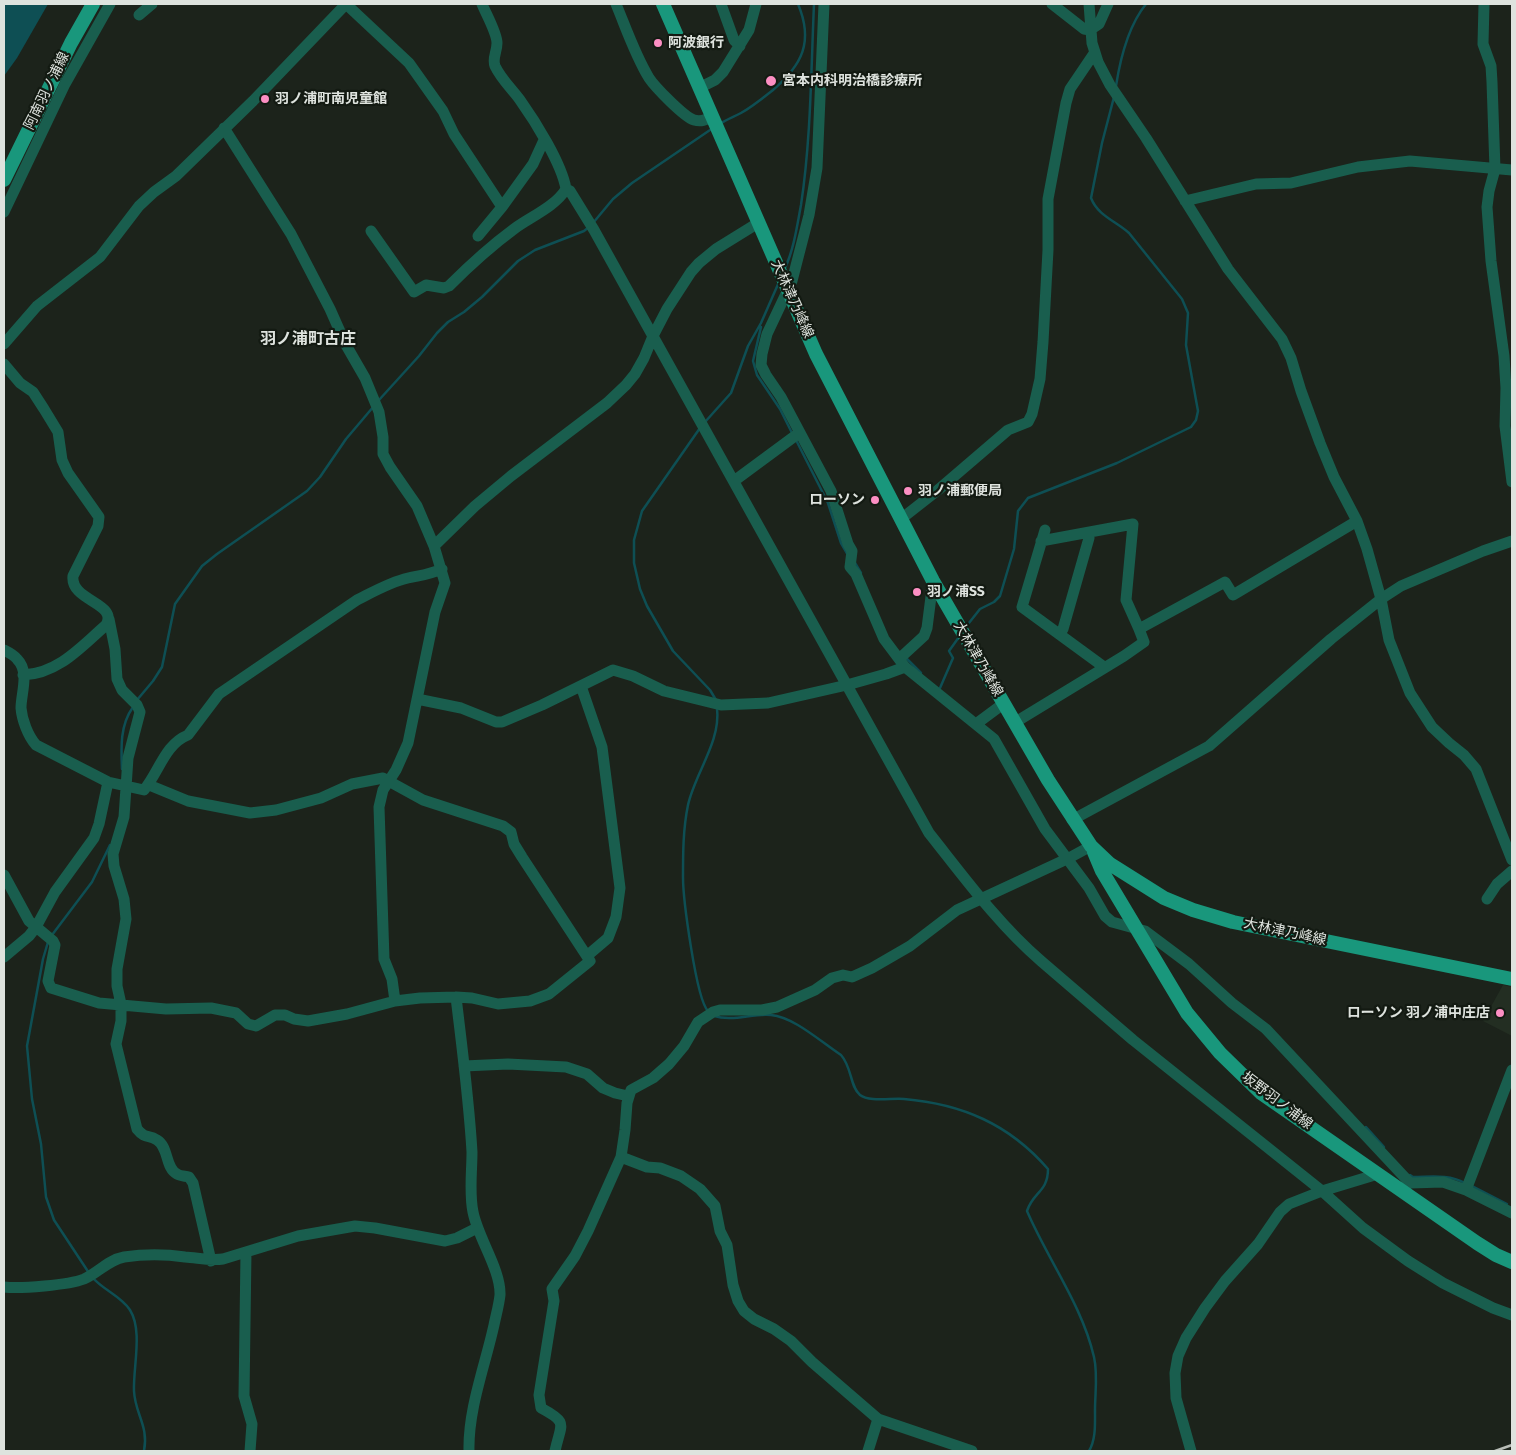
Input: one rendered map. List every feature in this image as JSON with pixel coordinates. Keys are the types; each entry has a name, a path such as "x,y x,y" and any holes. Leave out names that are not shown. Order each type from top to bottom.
{"main road":[{"name":"阿南羽ノ浦線","path":"4,180 70,43 93,4"},
{"name":"大林津乃峰線","path":"664,4 816,354 933,581 1014,723 1072,820 1092,848 1110,864 1164,898 1232,922 1512,979"},
{"name":"坂野羽ノ浦線","path":"1092,848 1102,870 1135,928 1187,1013 1220,1053 1262,1092 1378,1174 1406,1186 1477,1243 1512,1262"}],"street":[{"path":"4,212 65,84 110,4"},
{"path":"138,15 152,4"},
{"path":"4,344 37,306 100,257 139,206 176,176 288,65 346,4 409,63 443,111 454,134 502,207"},
{"path":"482,4 497,42 493,59 495,66 510,89 520,100 560,166 566,188 570,191 591,226 929,833 981,898 1027,949 1133,1040 1322,1191 1363,1228 1408,1261 1442,1283 1493,1308 1512,1315"},
{"path":"616,4 630,40 650,79 683,114 693,120 715,123"},
{"path":"721,4 734,40 740,46"},
{"path":"699,88 714,80 723,72 749,30 756,4"},
{"path":"824,4 817,168 809,215 792,281 786,286 767,334 761,366 781,397 796,435 831,491 852,551 850,567 856,574 878,628 902,663 994,739 1045,829 1070,858 1105,916 1112,922 1145,931 1189,964 1232,1003 1266,1030 1406,1186 1443,1182 1466,1190 1512,1213"},
{"path":"1052,4 1084,28 1090,30"},
{"path":"1089,4 1090,30 1095,52 1110,85 1132,116 1228,269 1282,339 1291,358 1301,391 1334,477 1357,521 1381,599 1389,640 1410,692 1432,727 1464,755 1476,769 1509,845 1512,860"},
{"path":"1090,30 1098,24 1108,4"},
{"path":"1484,4 1483,44 1491,66 1495,169 1487,207 1491,261 1504,356 1505,426 1512,482"},
{"path":"901,519 1008,430 1028,422 1032,414 1040,379 1043,342 1048,250 1048,199 1070,89 1095,52"},
{"path":"224,128 291,234 330,309 346,345 366,378 376,402 383,437 383,454 390,468 417,506 434,546 445,583 435,612 408,743 396,770 383,790 379,807 384,959 392,979 395,1001"},
{"path":"478,236 533,164 544,140"},
{"path":"1185,201 1256,184 1291,183 1358,166 1410,161 1512,170"},
{"path":"371,231 414,292 426,285 444,288 449,286 485,252 513,230 554,202 566,188"},
{"path":"434,546 475,506 511,476 607,403 626,385 635,374 644,358 652,336 684,282 699,263 716,249 758,223"},
{"path":"4,364 20,382 33,392 44,409 58,432 62,460 68,473 99,517 98,526 73,576 72,582 76,590 105,609 110,615 117,679 122,690 134,702 140,712 128,758 124,818 114,854 114,866 124,899 126,919 117,968 117,986 122,1021 116,1044 137,1129 143,1136 157,1139 163,1146 172,1170 177,1174 189,1177 193,1183 211,1261"},
{"path":"734,481 796,435"},
{"path":"1139,629 1225,582 1233,596 1357,521"},
{"path":"1014,723 1104,667 1144,642 1126,600 1133,524 1089,532 1043,536 1022,607 1104,667"},
{"path":"1059,634 1063,629 1089,538 1089,532"},
{"path":"1072,820 1209,746 1224,735 1331,639 1381,599 1401,586 1483,551 1512,541"},
{"path":"4,650 17,659 24,675 22,718 36,745 108,782 144,790 149,785 173,744 188,735 219,694 357,600 390,584 407,578 427,576 442,569"},
{"path":"417,699 461,708 496,722 502,722 613,670 633,676 664,691 716,704 768,703 847,685 902,663 924,636 927,628 933,581"},
{"path":"24,675 46,670 62,663 106,625 110,619"},
{"path":"581,686 602,747 620,888 616,917 608,938 588,955"},
{"path":"976,724 1003,704"},
{"path":"4,875 29,921 55,946 48,982 51,988 99,1003 166,1009 211,1008 236,1013 248,1024 256,1026 275,1015 285,1015 294,1019 308,1021 395,1001 420,998 472,998 498,1004 530,1000 549,994 590,961 588,955 522,858 514,844 511,832 503,826 423,800 383,778 352,784 321,798 276,810 250,813 188,801 149,785"},
{"path":"4,957 30,936 55,892 94,838 108,782"},
{"path":"555,1451 562,1426 561,1421 541,1408 539,1395 554,1302 552,1289 575,1256 621,1157 626,1130 628,1096 631,1090 653,1078 669,1064 684,1046 698,1022 710,1014 720,1010 762,1010 778,1007 815,990 832,978 852,977 910,946 957,910 1092,848"},
{"path":"1487,899 1497,884 1512,871"},
{"path":"456,997 472,1152 472,1211 499,1283 500,1295 472,1416 469,1437 470,1451"},
{"path":"464,1066 508,1064 566,1067 587,1074 603,1088 628,1096"},
{"path":"1466,1190 1512,1070"},
{"path":"621,1157 647,1167 660,1168 681,1176 700,1189 714,1206 717,1212 720,1231 726,1245 733,1285 738,1301 744,1311 754,1319 774,1328 791,1341 878,1420 972,1451"},
{"path":"1191,1451 1176,1398 1178,1356 1186,1338 1225,1281 1258,1244 1280,1212 1289,1204 1322,1191 1378,1174"},
{"path":"4,1287 72,1283 90,1276 108,1264 122,1258 148,1255 185,1256 211,1261 298,1236 355,1226 445,1241 457,1238 477,1228"},
{"path":"246,1252 244,1396 252,1424 250,1451"},
{"path":"868,1451 878,1420"}],"shaded area":[{"path":"1503,985 1512,987 1512,1036 1483,1021"}],"water":[{"path":"4,4 48,4 17,58 4,76"}],"waterway":[{"path":"720,124 745,111 769,93 783,81 798,62 805,41 803,18 798,4"},
{"path":"785,268 795,237 807,155 814,4"},
{"path":"1116,86 1130,32 1146,4"},
{"path":"965,628 980,609 994,602 1000,596 1014,549 1018,511 1028,498 1117,463 1191,427 1196,420 1198,411 1186,345 1188,313 1182,299 1129,233 1103,214 1091,198 1114,97"},
{"path":"593,223 613,199 632,183 713,128"},
{"path":"379,400 437,333 448,322 482,297 518,261 535,250 584,231 589,227"},
{"path":"705,422 731,393 748,346 761,323 779,282"},
{"path":"761,327 753,361 757,375 780,409 792,433"},
{"path":"137,700 162,667 175,604 202,566 307,491 320,477 346,439 374,406"},
{"path":"700,428 642,511 634,540 634,563 640,589 647,606 673,651 710,690 716,700"},
{"path":"796,440 828,503 841,543 848,555"},
{"path":"855,563 861,573"},
{"path":"940,688 953,658 949,651 959,637"},
{"path":"905,657 921,673"},
{"path":"122,769 124,729 133,707"},
{"path":"708,1011 703,1003 699,988 691,947 683,877 683,850 688,805 715,733 717,708"},
{"path":"52,935 92,882 110,845"},
{"path":"48,942 43,959 27,1046 32,1099 41,1144 46,1197 54,1220 89,1273"},
{"path":"714,1016 735,1018 771,1015 789,1020 841,1055 845,1060 854,1087 860,1095 874,1099 904,1099 925,1102 965,1111 1001,1128 1033,1153 1048,1169 1046,1183 1027,1211 1073,1301 1089,1338 1094,1357 1096,1377 1095,1426 1093,1442 1089,1451"},
{"path":"1366,1127 1384,1147"},
{"path":"1410,1175 1413,1177 1446,1177 1465,1183"},
{"path":"1472,1186 1507,1204"},
{"path":"92,1277 126,1305 134,1319 137,1339 134,1391 145,1434 144,1451"}],"railway":[{"path":"1495,1451 1512,1445"}],"place":[{"name":"阿波銀行","path":"658,43"},
{"name":"宮本内科明治橋診療所","path":"771,81"},
{"name":"羽ノ浦町南児童館","path":"265,99"},
{"name":"羽ノ浦郵便局","path":"908,491"},
{"name":"ローソン","path":"875,500"},
{"name":"羽ノ浦SS","path":"917,592"},
{"name":"ローソン 羽ノ浦中庄店","path":"1500,1013"}],"district":[{"name":"羽ノ浦町古庄","path":"308,340"}]}
